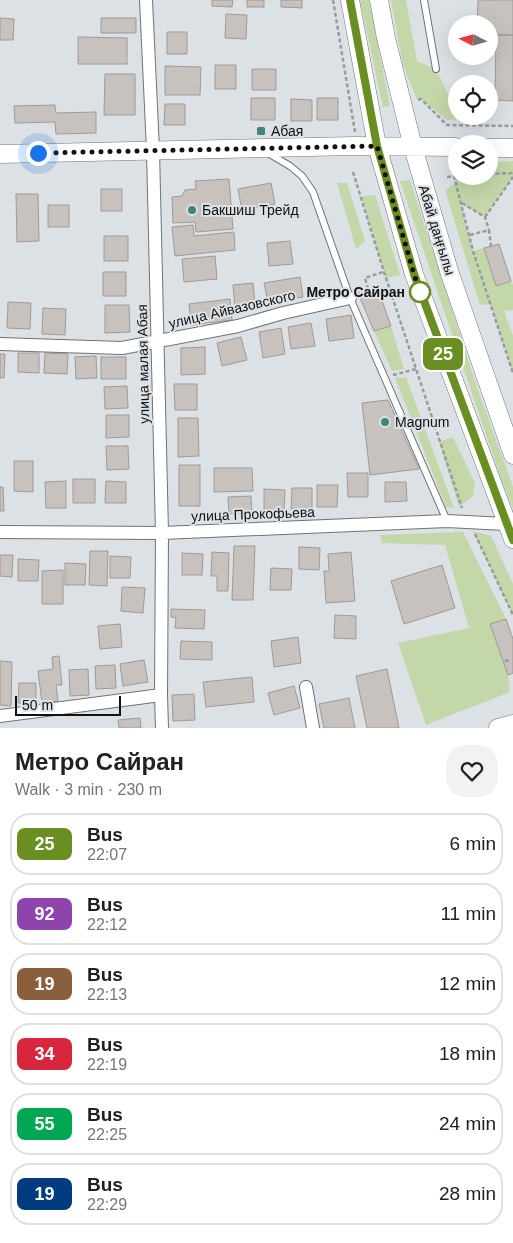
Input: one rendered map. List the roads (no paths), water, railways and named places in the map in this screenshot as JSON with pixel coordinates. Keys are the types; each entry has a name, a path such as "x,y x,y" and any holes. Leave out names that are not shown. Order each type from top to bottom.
{"main road":[{"path":"350,0 377,146 414,274 510,532"},
{"name":"Абай даңғылы","path":"379,0 386,38 413,147 449,271 513,455"},
{"path":"0,154 377,146 448,147"},
{"path":"498,148 513,148"}],"street":[{"name":"улица малая Абая","path":"146,0 154,150 162,533 162,728"},
{"name":"улица Айвазовского","path":"0,344 122,348 238,326 283,313 350,298"},
{"name":"улица Прокофьева","path":"0,532 162,533 447,521 510,532"},
{"path":"306,687 313,728"},
{"path":"0,716 161,695"}],"lane":[{"path":"424,0 436,69"},
{"path":"260,148 290,166 302,176 313,192 350,298 447,521"}],"place":[{"name":"Абая","path":"261,131"},
{"name":"Бакшиш Трейд","path":"192,210"},
{"name":"Метро Сайран","path":"420,292"},
{"name":"Magnum","path":"385,422"}]}
